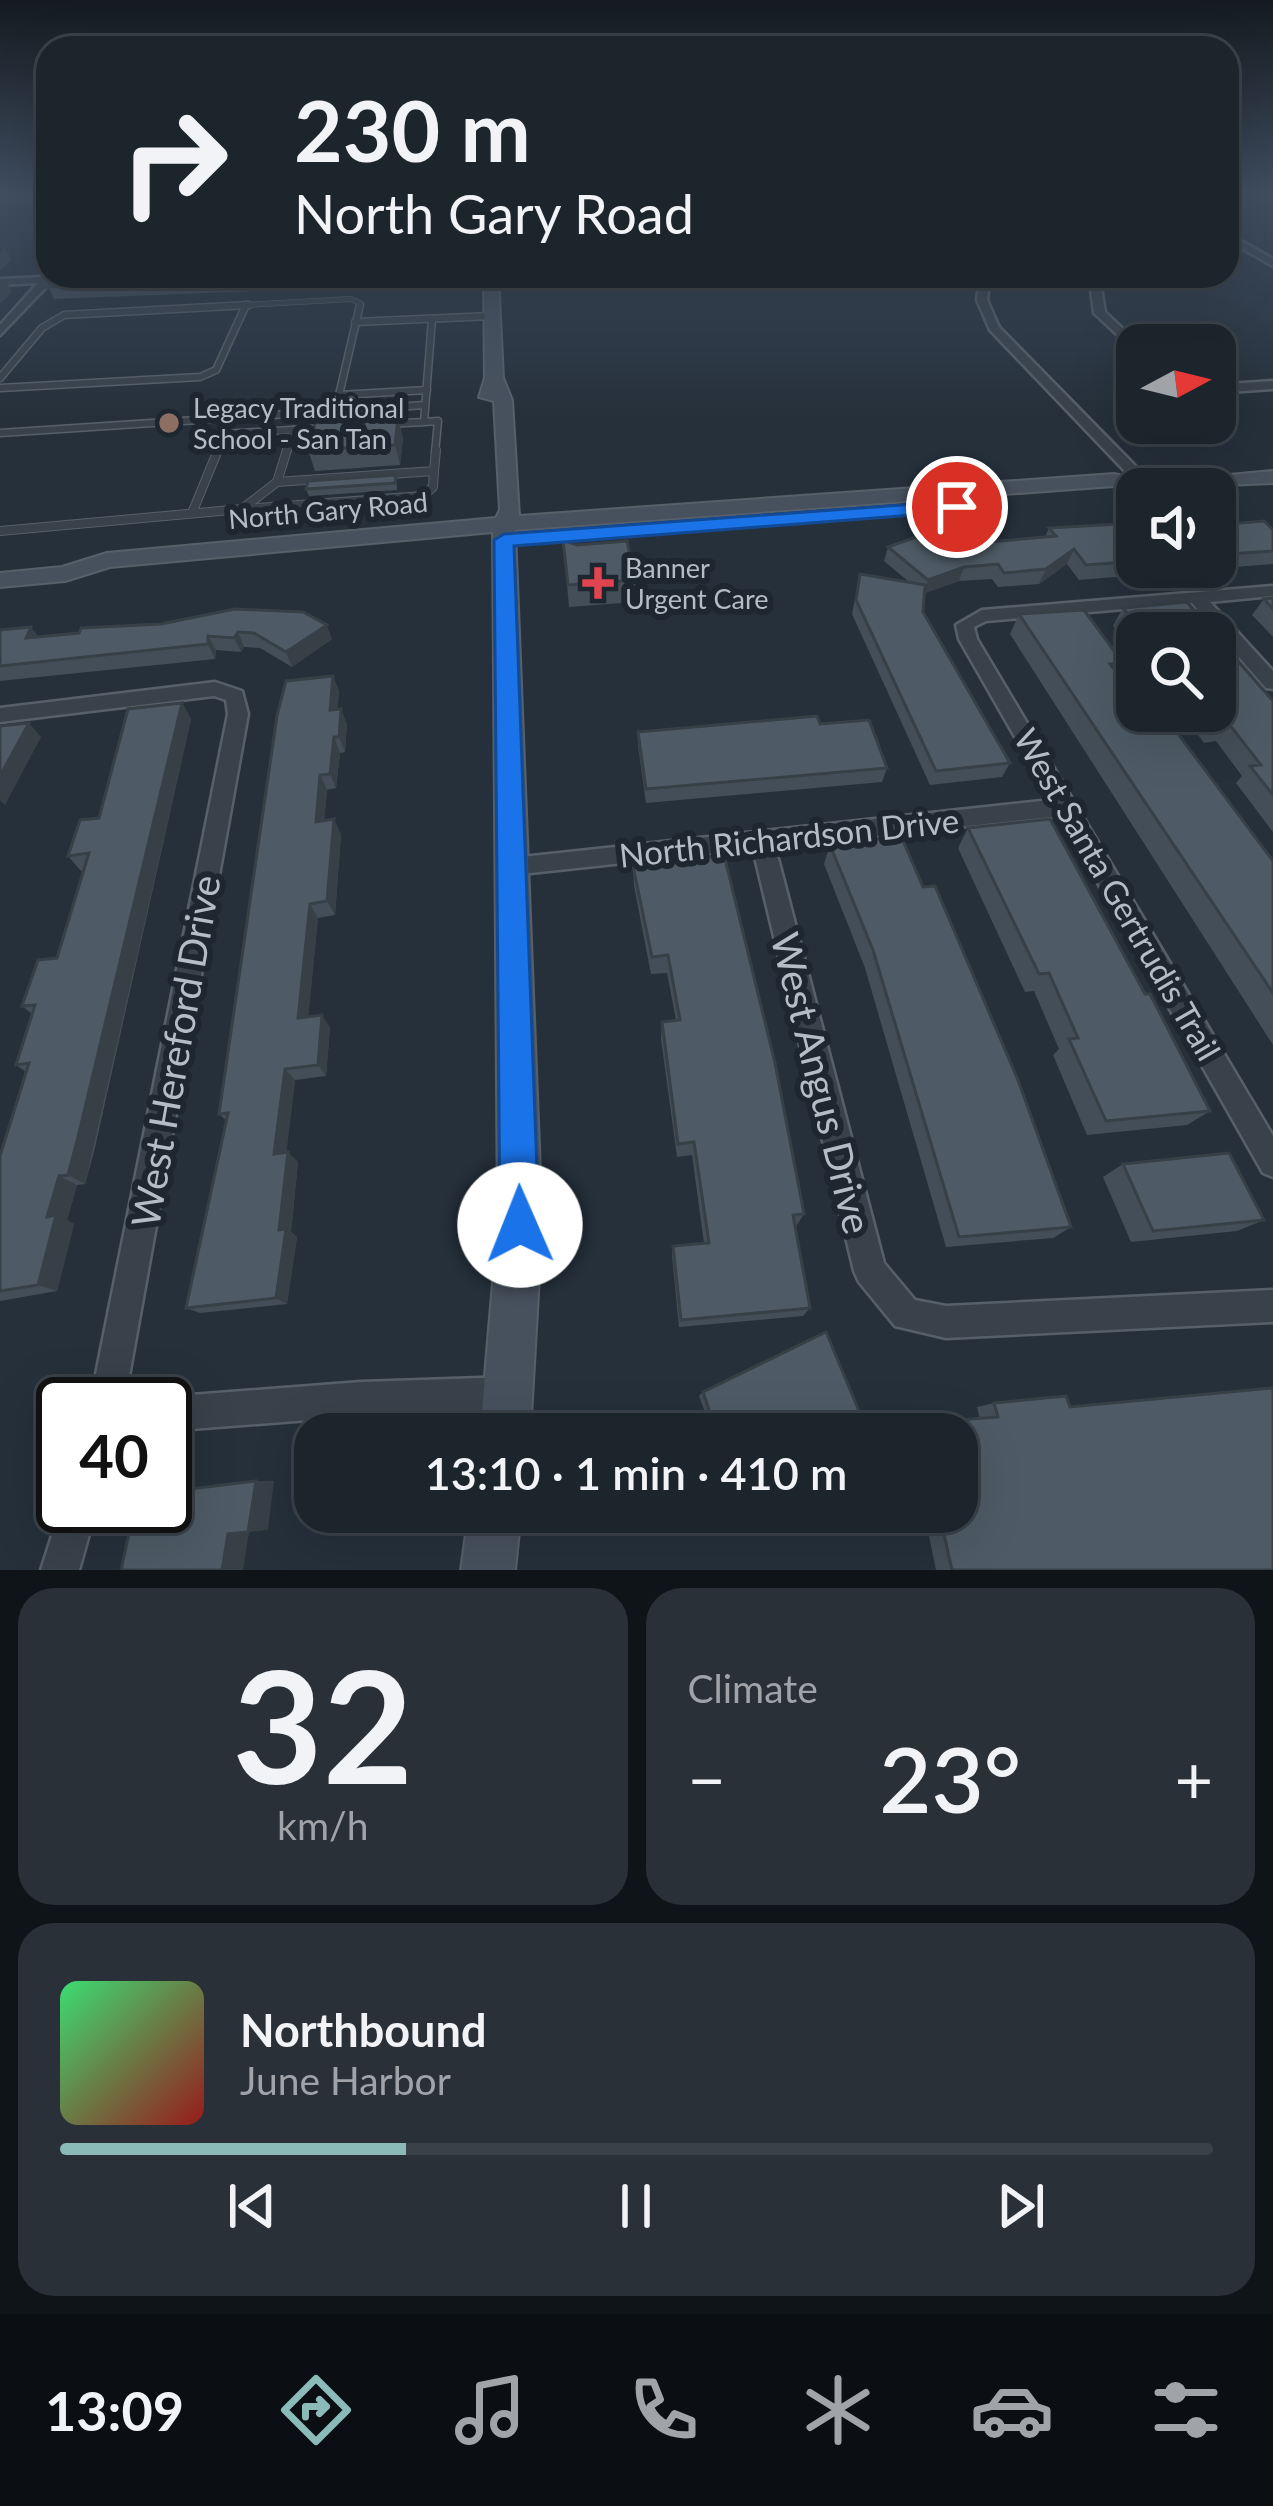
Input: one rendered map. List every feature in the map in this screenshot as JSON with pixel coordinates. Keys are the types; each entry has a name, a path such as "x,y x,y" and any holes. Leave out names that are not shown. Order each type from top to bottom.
{"main road":[{"path":"491,288 494,377 487,400 492,512 504,532 520,1225 508,1413"},
{"path":"1236,480 1273,476"},
{"path":"0,580 65,574 98,579 665,511 1116,481"},
{"path":"504,532 1116,491"},
{"path":"488,1570 492,1533"}],"street":[{"path":"0,282 36,280"},
{"path":"0,332 40,288"},
{"path":"984,288 982,300 994,328 1123,468"},
{"path":"1096,288 1100,313 1116,329"},
{"path":"1236,388 1273,385"},
{"path":"1196,597 1273,591"},
{"path":"1196,597 1273,683"},
{"name":"West Santa Gertrudis Trail","path":"1196,597 982,616 964,626 1273,1162"},
{"name":"West Hereford Drive","path":"0,715 214,689 236,697 238,714 112,1377"},
{"name":"North Richardson Drive","path":"512,866 1067,807"},
{"name":"West Angus Drive","path":"762,839 869,1271 905,1315 946,1322 1273,1306"},
{"path":"192,1412 510,1394"},
{"path":"60,1570 71,1533"}],"lane":[{"path":"0,379 42,328 64,315 351,299 360,303 339,395 427,390"},
{"path":"0,388 200,377 216,370 246,304"},
{"path":"356,322 491,316"},
{"path":"424,422 432,319"},
{"path":"0,433 238,421 264,413 425,405"},
{"path":"0,531 423,496 433,488 438,421 380,424"},
{"path":"191,513 224,434 337,427"},
{"path":"277,482 293,430"},
{"path":"242,509 277,482 434,471"}],"building":[{"path":"398,418 395,445 308,450 315,423"},
{"path":"396,475 395,483 306,489 308,481"},
{"path":"1264,521 1273,530 1273,551 1236,554 1236,523"},
{"path":"1116,524 1116,563 1086,565 1074,549 1046,569 1004,573 998,564 964,567 928,580 888,547 913,538 973,535 978,543 1056,536 1049,528"},
{"path":"563,540 577,545 627,541 635,580 568,585"},
{"path":"860,574 925,585 923,612 1010,763 936,771 856,600"},
{"path":"1187,602 1195,612 1126,612 1123,608"},
{"path":"235,609 303,612 327,625 286,652 254,633 238,632 234,638 208,636 208,644 0,666 0,630 31,627 26,638 79,633 81,628 161,624"},
{"path":"1084,610 1116,653 1116,664 1110,664 1116,672 1116,732 1177,732 1273,861 1273,993 1019,614"},
{"path":"1236,659 1273,701 1273,795 1250,766 1261,765 1235,732"},
{"path":"333,676 330,710 341,709 339,737 334,737 330,774 320,775 316,822 334,819 327,901 310,904 298,1018 322,1015 318,1065 285,1069 274,1154 288,1152 279,1230 286,1229 276,1298 186,1308 228,1113 219,1114 277,716 286,681"},
{"path":"182,703 77,1141 68,1175 59,1176 47,1217 56,1215 38,1285 0,1291 0,1156 29,1063 16,1065 35,1005 22,1006 38,960 57,958 89,853 68,856 80,820 99,818 128,709"},
{"path":"817,716 820,724 869,720 887,768 646,789 638,732"},
{"path":"29,723 0,776 0,726"},
{"path":"1050,819 1145,994 1150,994 1210,1111 1106,1121 1069,1039 1078,1038 1049,973 1039,974 968,828"},
{"path":"901,836 923,887 935,886 1018,1080 1071,1227 959,1237 873,950 830,845"},
{"path":"724,855 775,1063 804,1214 793,1215 810,1308 681,1320 673,1246 709,1243 694,1142 678,1144 662,1022 680,1020 668,955 652,957 633,866"},
{"path":"1229,1153 1264,1220 1153,1231 1123,1164"},
{"path":"826,1332 859,1411 710,1413 703,1392"},
{"path":"1273,1388 1273,1570 952,1570 944,1533 978,1533 978,1419 998,1417 994,1403 1066,1396 1070,1407"},
{"path":"256,1481 248,1532 228,1534 222,1570 121,1570 129,1533 192,1533 192,1489"}],"place":[{"name":"Legacy Traditional School - San Tan","path":"169,423"},
{"name":"Banner Urgent Care","path":"598,583"}],"route":[{"path":"520,1225 504,540 957,507"}]}
